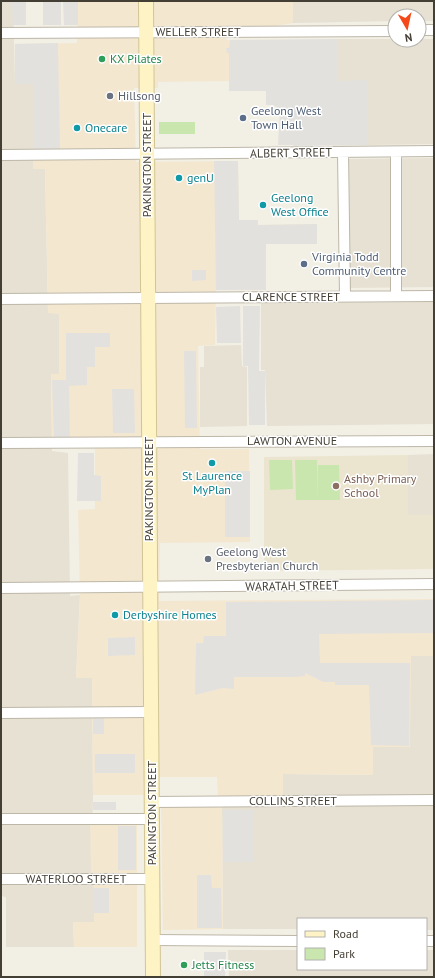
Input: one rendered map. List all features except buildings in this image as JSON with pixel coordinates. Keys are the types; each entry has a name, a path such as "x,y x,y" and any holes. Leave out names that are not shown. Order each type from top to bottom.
{"street":[{"name":"PAKINGTON STREET","path":"146,1 153,977"},
{"name":"WELLER STREET","path":"1,33 387,31"},
{"name":"ALBERT STREET","path":"1,155 434,151"},
{"path":"344,152 345,296"},
{"path":"396,152 396,296"},
{"name":"CLARENCE STREET","path":"1,299 434,296"},
{"name":"LAWTON AVENUE","path":"1,443 434,441"},
{"name":"WARATAH STREET","path":"1,588 150,588 434,584"},
{"path":"1,713 151,712"},
{"name":"COLLINS STREET","path":"152,802 434,800"},
{"path":"1,819 152,819"},
{"name":"WATERLOO STREET","path":"1,879 152,879"},
{"path":"152,940 297,940"}],"shaded area":[{"path":"1,1 13,1 15,83 33,84 33,169 45,169 48,312 59,313 59,374 51,374 52,451 68,453 70,596 80,595 76,677 92,678 93,795 91,876 94,888 94,922 73,922 74,947 6,947 6,897 1,896"},
{"path":"12,1 26,1 26,25 13,25"},
{"path":"43,1 61,1 61,25 43,25"},
{"path":"63,1 78,1 78,25 64,25"},
{"path":"78,1 293,1 293,23 257,29 228,29 226,40 230,40 229,48 227,48 229,53 229,81 158,82 158,88 134,88 136,162 238,161 239,220 258,220 258,225 317,224 317,244 266,244 266,290 216,290 215,345 198,346 200,449 249,449 250,542 160,543 159,601 434,599 434,656 411,656 410,747 373,747 373,775 283,774 283,797 218,798 217,777 144,777 143,795 93,795 92,678 76,678 80,595 78,510 95,509 95,441 52,441 51,374 59,374 59,314 48,313 45,169 33,169 33,84 15,84 15,44 77,43"},
{"path":"293,1 434,1 434,21 427,21 427,8 387,8 387,21 293,23"},
{"path":"337,39 387,39 387,48 427,48 427,39 434,39 434,144 368,145 368,81 337,81"},
{"path":"337,39 337,81 368,80 368,145 278,145 280,110 273,105 266,105 266,91 229,91 229,53 227,53 226,48 229,48 230,40"},
{"path":"58,43 60,150 33,151 33,84 15,84 15,44"},
{"path":"434,158 434,287 349,288 349,159"},
{"path":"214,161 238,161 239,220 258,220 258,225 317,224 317,244 266,244 266,290 216,290"},
{"path":"192,270 206,270 206,280 192,281"},
{"path":"434,302 434,424 267,426 265,370 261,370 261,303"},
{"path":"240,306 241,343 217,343 216,307"},
{"path":"243,306 260,306 259,371 265,371 265,425 249,425 248,366 243,366"},
{"path":"66,333 110,333 110,347 95,347 95,367 87,367 87,385 69,386 70,439 54,439 52,380 66,380"},
{"path":"241,345 242,366 247,367 247,426 200,427 200,367 204,367 204,346"},
{"path":"184,351 196,351 197,428 185,428"},
{"path":"112,389 134,389 135,433 113,433"},
{"path":"78,453 94,453 94,475 101,476 101,501 77,501"},
{"path":"434,454 434,515 408,515 408,455"},
{"name":"Ashby Primary School","path":"408,455 408,515 434,515 434,569 264,571 264,457"},
{"path":"225,471 250,471 250,537 225,537"},
{"path":"434,600 434,633 319,634 320,663 410,663 409,746 371,745 369,685 335,685 335,682 323,682 305,673 305,676 295,677 234,677 234,689 223,688 195,695 196,643 203,643 204,636 226,636 226,602"},
{"path":"135,637 135,655 108,656 108,638"},
{"path":"411,656 434,656 434,794 283,797 283,774 373,775 373,747"},
{"path":"93,717 104,717 104,734 93,734"},
{"path":"95,754 135,754 135,773 95,773"},
{"path":"93,802 116,802 116,810 93,810"},
{"path":"434,805 434,930 427,930 427,918 297,918 297,929 223,929 222,806"},
{"path":"222,806 223,929 163,930 161,807"},
{"path":"223,810 254,810 254,862 223,862"},
{"path":"90,823 137,824 137,947 74,947 73,922 94,922 94,888 91,876"},
{"path":"118,826 136,826 136,870 118,870"},
{"path":"197,875 211,875 212,888 221,888 222,928 197,928"},
{"path":"94,888 109,888 109,913 94,913"},
{"path":"228,950 297,950 297,970 427,970 427,950 434,950 434,977 229,977"},
{"path":"204,952 226,952 225,977 204,977"}],"green space":[{"path":"159,122 195,122 195,134 159,134"},
{"path":"269,460 292,460 293,489 270,490"},
{"path":"295,460 317,460 318,499 318,465 339,465 340,500 296,500"}],"place":[{"name":"KX Pilates","path":"102,59"},
{"name":"Hillsong","path":"110,96"},
{"name":"Geelong West Town Hall","path":"243,118"},
{"name":"Onecare","path":"77,128"},
{"name":"genU","path":"179,178"},
{"name":"Geelong West Office","path":"263,205"},
{"name":"Virginia Todd Community Centre","path":"304,264"},
{"name":"St Laurence MyPlan","path":"212,463"},
{"name":"Ashby Primary School","path":"336,486"},
{"name":"Geelong West Presbyterian Church","path":"208,559"},
{"name":"Derbyshire Homes","path":"115,615"},
{"name":"Jetts Fitness","path":"184,965"}]}
